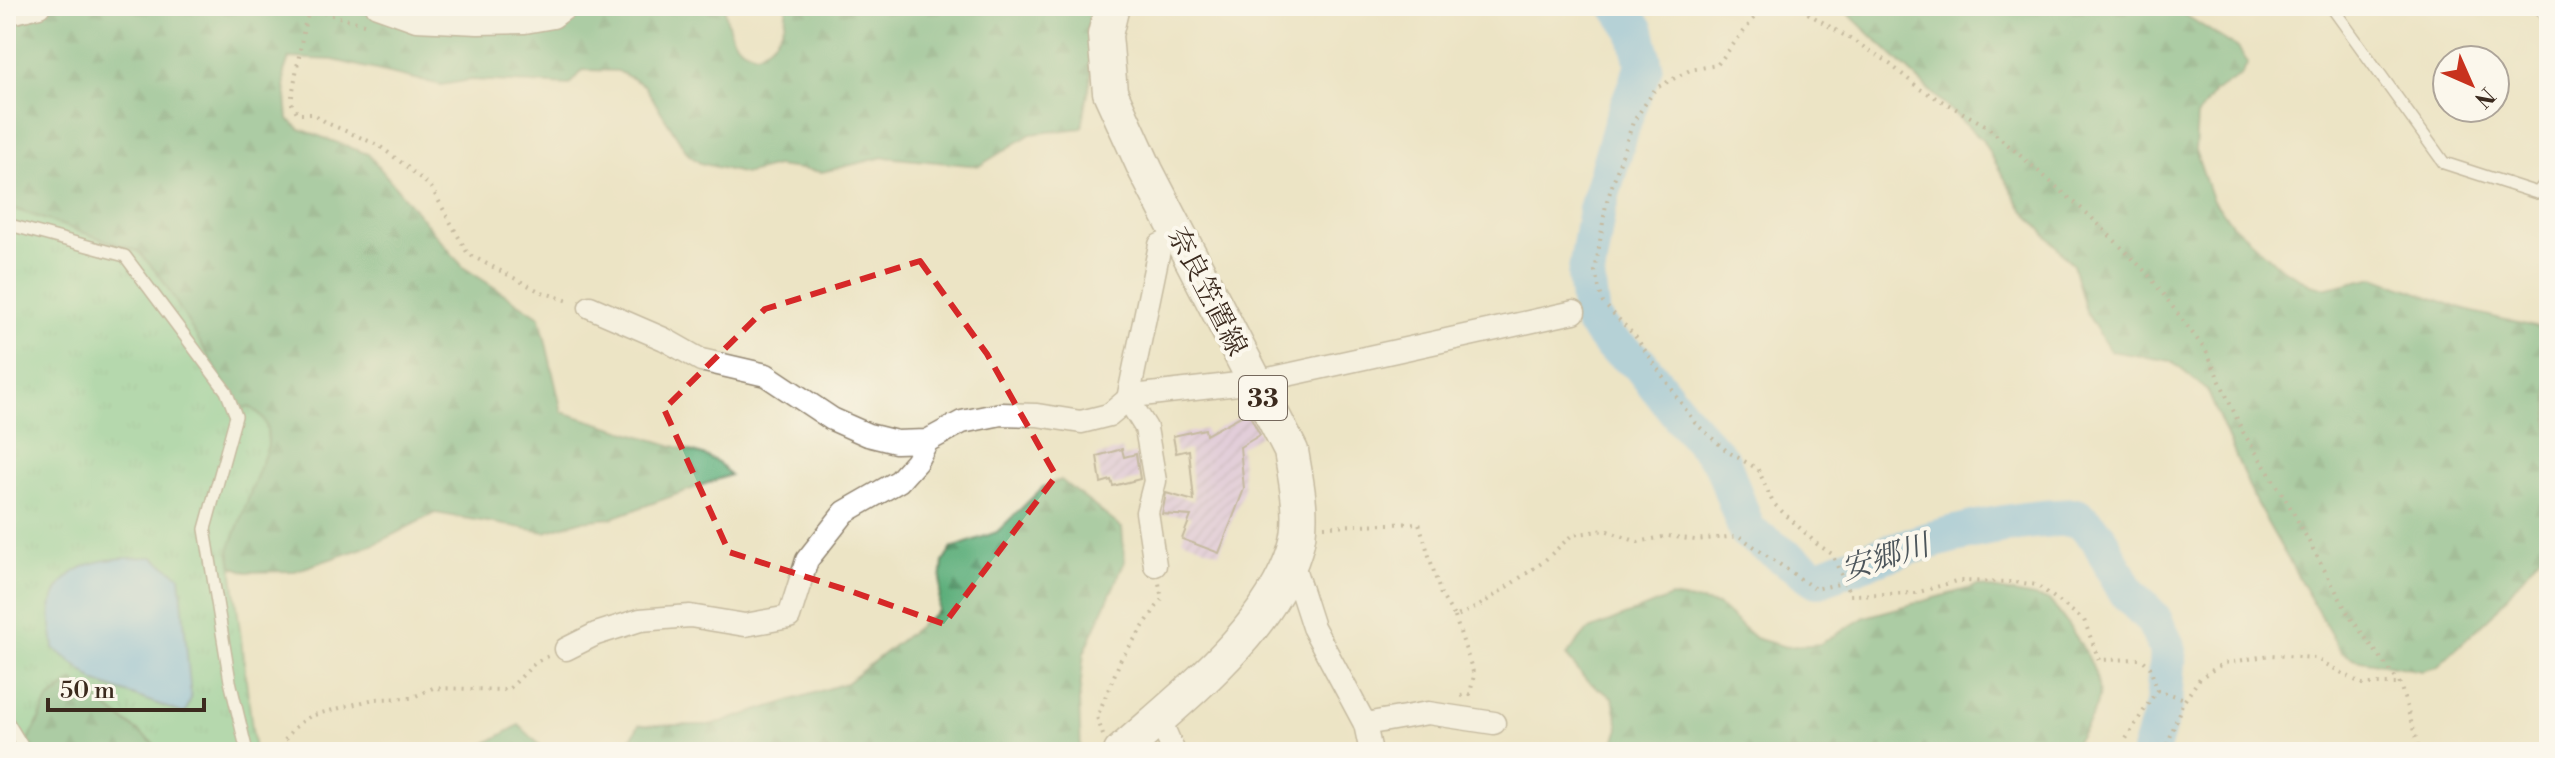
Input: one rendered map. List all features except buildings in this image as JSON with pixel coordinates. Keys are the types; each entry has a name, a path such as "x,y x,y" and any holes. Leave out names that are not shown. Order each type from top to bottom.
{"main road":[{"name":"奈良笠置線","path":"1112,6 1105,35 1110,92 1180,237 1291,451 1298,494 1295,543 1272,598 1245,637 1159,718 1114,747"}],"street":[{"path":"6,14 39,6"},
{"path":"372,15 478,23 525,22 553,17 568,6"},
{"path":"1155,565 1147,512 1155,481 1146,428 1128,399 1160,245 1180,237"},
{"path":"590,307 664,339 701,360 766,375 832,419 868,435 896,442 927,441 962,422 1001,414 1037,415 1081,422 1109,415 1128,399 1255,382 1574,312"},
{"path":"566,649 596,634 640,620 690,616 745,625 789,617 807,560 845,512 899,481 916,462 927,441"},
{"path":"1295,543 1313,627 1365,724 1371,752"},
{"path":"1365,724 1428,713 1494,723"},
{"path":"1159,718 1174,752"}],"lane":[{"path":"2331,6 2444,163 2537,193 2549,179"},
{"path":"2539,6 2549,23"},
{"path":"6,224 125,256 226,391 236,416 205,529 230,681 247,752"},
{"path":"6,719 26,752"}],"path":[{"path":"1764,6 1717,65 1690,70 1656,88 1633,122 1606,204 1595,272 1603,303 1635,336 1695,423 1728,452 1758,469 1773,503 1832,554 1850,595 1916,593 1956,581 2037,585 2084,620 2099,660 2142,659 2150,667 2157,690 2120,752"},
{"path":"1804,6 1809,14 1885,60 1920,89 1985,125 2089,215 2147,273 2206,351 2243,432 2288,503 2350,617 2400,684 2420,752"},
{"path":"372,15 310,9 291,102 298,114 314,114 327,123 378,145 431,187 468,254 539,291 590,307"},
{"path":"1295,543 1419,523 1441,595 1455,617 1474,675 1470,694 1430,703 1428,713"},
{"path":"1455,617 1479,606 1543,562 1572,535 1605,530 1638,542 1668,536 1695,540 1739,536 1815,589 1844,583"},
{"path":"1114,747 1097,717 1121,659 1162,599 1155,565"},
{"path":"285,740 294,728 310,716 374,699 411,698 433,688 508,690 536,662 566,649"},
{"path":"2165,752 2186,699 2200,678 2222,664 2270,655 2315,658 2362,684 2400,684"},
{"path":"2157,690 2186,699"}],"highlighted area":[{"path":"920,261 987,354 1056,476 944,624 729,552 664,409 765,309"}],"green space":[{"path":"6,6 724,6 732,37 741,47 757,54 779,34 785,21 786,6 1103,6 1082,128 1031,134 979,166 884,157 822,172 776,166 745,174 700,163 688,154 644,85 618,71 583,70 570,85 471,80 441,85 333,60 289,58 284,72 288,119 300,129 368,154 463,267 540,317 562,412 703,455 718,462 730,475 612,518 580,521 545,532 435,513 375,544 295,571 247,572 232,566 229,550 268,446 263,419 250,407 239,408 161,277 138,251 6,206"},
{"path":"1840,6 2171,6 2239,49 2248,63 2241,76 2214,92 2197,117 2195,150 2212,199 2233,225 2282,269 2311,284 2327,288 2375,277 2465,310 2549,328 2549,544 2493,614 2437,667 2422,671 2355,659 2341,652 2256,503 2207,390 2171,361 2110,351 2086,312 2073,265 2022,208 1982,140"},
{"path":"6,206 138,251 161,277 250,407 265,423 268,446 230,550 255,752 159,752 154,744 73,681 48,700 20,752 6,752"},
{"path":"1061,480 1122,528 1125,561 1084,653 1079,701 1081,752 623,752 639,725 712,725 846,683 938,611 943,562 952,548 997,532 1043,487"},
{"path":"1978,586 2049,600 2082,646 2095,673 2098,698 2090,720 2068,752 1597,752 1614,742 1619,728 1613,698 1586,680 1566,656 1587,631 1671,597 1718,605 1755,638 1786,647 1820,644 1865,617"},
{"path":"73,681 154,744 159,752 20,752 48,700"},
{"path":"519,725 547,752 471,752"}],"water":[{"path":"153,557 180,576 191,698 185,714 96,682 54,648 51,608 59,588 68,577 93,563"}],"waterway":[{"name":"安郷川","path":"1619,6 1636,31 1644,66 1623,120 1597,209 1586,276 1591,318 1610,343 1639,363 1722,462 1747,531 1817,579 1945,536 2011,523 2078,517 2098,537 2125,590 2153,619 2168,650 2164,704 2150,752"}]}
